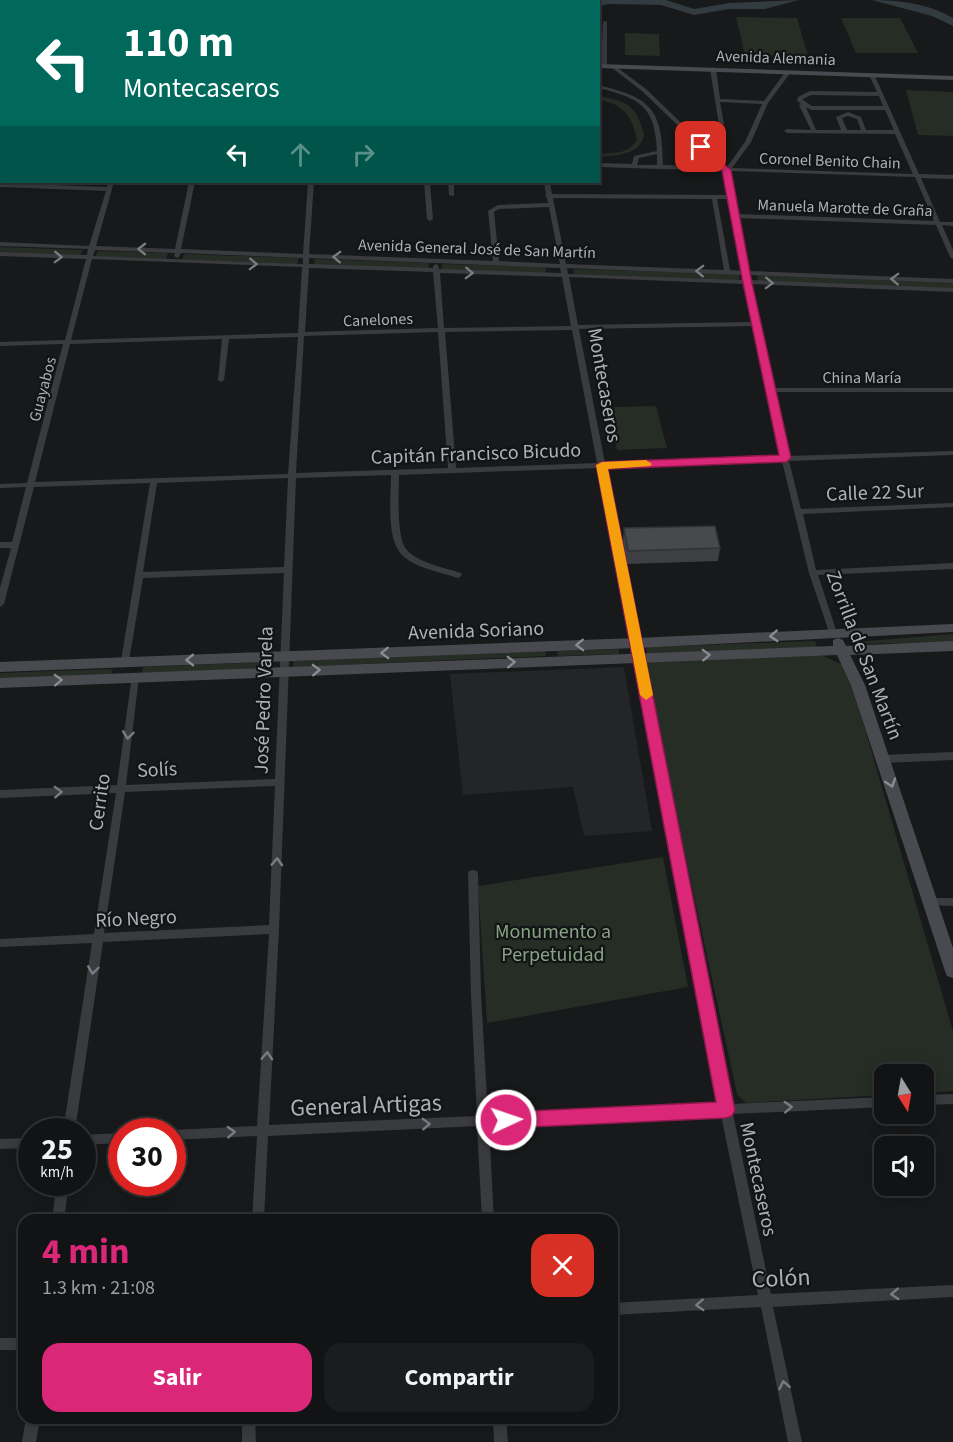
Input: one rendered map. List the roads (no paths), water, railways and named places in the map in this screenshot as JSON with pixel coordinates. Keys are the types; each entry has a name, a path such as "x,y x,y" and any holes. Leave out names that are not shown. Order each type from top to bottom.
{"street":[{"path":"601,66 605,22"},
{"name":"Avenida Alemania","path":"601,66 953,78"},
{"path":"614,67 650,96 727,170 747,142 765,103 788,72"},
{"path":"713,69 721,124"},
{"path":"872,75 953,257"},
{"path":"600,87 635,97 648,105 657,124 660,167"},
{"path":"814,131 800,98 810,93 880,94"},
{"path":"717,100 765,103"},
{"path":"802,105 810,108 887,108"},
{"path":"845,132 839,117 848,114 859,118 864,132"},
{"path":"787,131 897,132"},
{"path":"634,166 636,157 660,152"},
{"name":"Coronel Benito Chain","path":"600,165 953,177"},
{"name":"Zorrilla de San Martín","path":"727,170 747,283 813,573 833,633 858,685 953,971"},
{"path":"176,261 192,183"},
{"name":"José Pedro Varela","path":"258,1214 274,929 292,477 311,183"},
{"path":"427,183 430,219"},
{"path":"451,183 452,195"},
{"name":"Montecaseros","path":"547,183 638,657 666,789 726,1110 795,1442"},
{"path":"0,193 2,185 110,185"},
{"name":"Guayabos","path":"0,604 110,185"},
{"name":"Manuela Marotte de Graña","path":"548,196 731,197"},
{"path":"714,196 727,272"},
{"path":"496,263 491,211 498,207 550,205"},
{"name":"Manuela Marotte de Graña","path":"735,216 953,224"},
{"name":"Avenida General José de San Martín","path":"0,244 953,281"},
{"name":"Avenida General José de San Martín","path":"0,254 953,290"},
{"path":"436,260 452,470"},
{"name":"Canelones","path":"0,344 576,326 757,324"},
{"path":"221,380 226,338"},
{"name":"China María","path":"771,390 953,390"},
{"name":"Capitán Francisco Bicudo","path":"0,486 953,453"},
{"path":"395,472 397,539 402,550 415,558 458,575"},
{"path":"135,677 125,661 154,481"},
{"name":"Calle 22 Sur","path":"799,512 953,505"},
{"path":"0,545 15,545"},
{"path":"813,573 953,566"},
{"path":"138,575 288,570"},
{"name":"Avenida Soriano","path":"0,667 636,643 953,628"},
{"path":"555,646 557,660"},
{"name":"Avenida Soriano","path":"0,683 953,646"},
{"name":"Cerrito","path":"71,1118 121,789 135,677"},
{"path":"883,759 953,756"},
{"name":"Solís","path":"0,794 280,782"},
{"path":"473,874 476,994 488,1214"},
{"path":"930,902 953,902"},
{"name":"Río Negro","path":"0,943 274,929"},
{"path":"934,1099 953,1098"},
{"name":"General Artigas","path":"186,1134 874,1103"},
{"path":"0,1144 18,1143"},
{"path":"59,1214 61,1196"},
{"name":"Colón","path":"618,1309 953,1291"},
{"path":"0,1344 18,1344"},
{"path":"29,1442 32,1424"},
{"path":"249,1424 249,1442"},
{"path":"500,1424 501,1442"}],"waterway":[{"path":"600,3 609,1 662,2 694,12 729,6 765,6 794,0"},
{"path":"877,0 936,14 953,23"}],"park label":[{"name":"Monumento a Perpetuidad","path":"553,942"}]}
